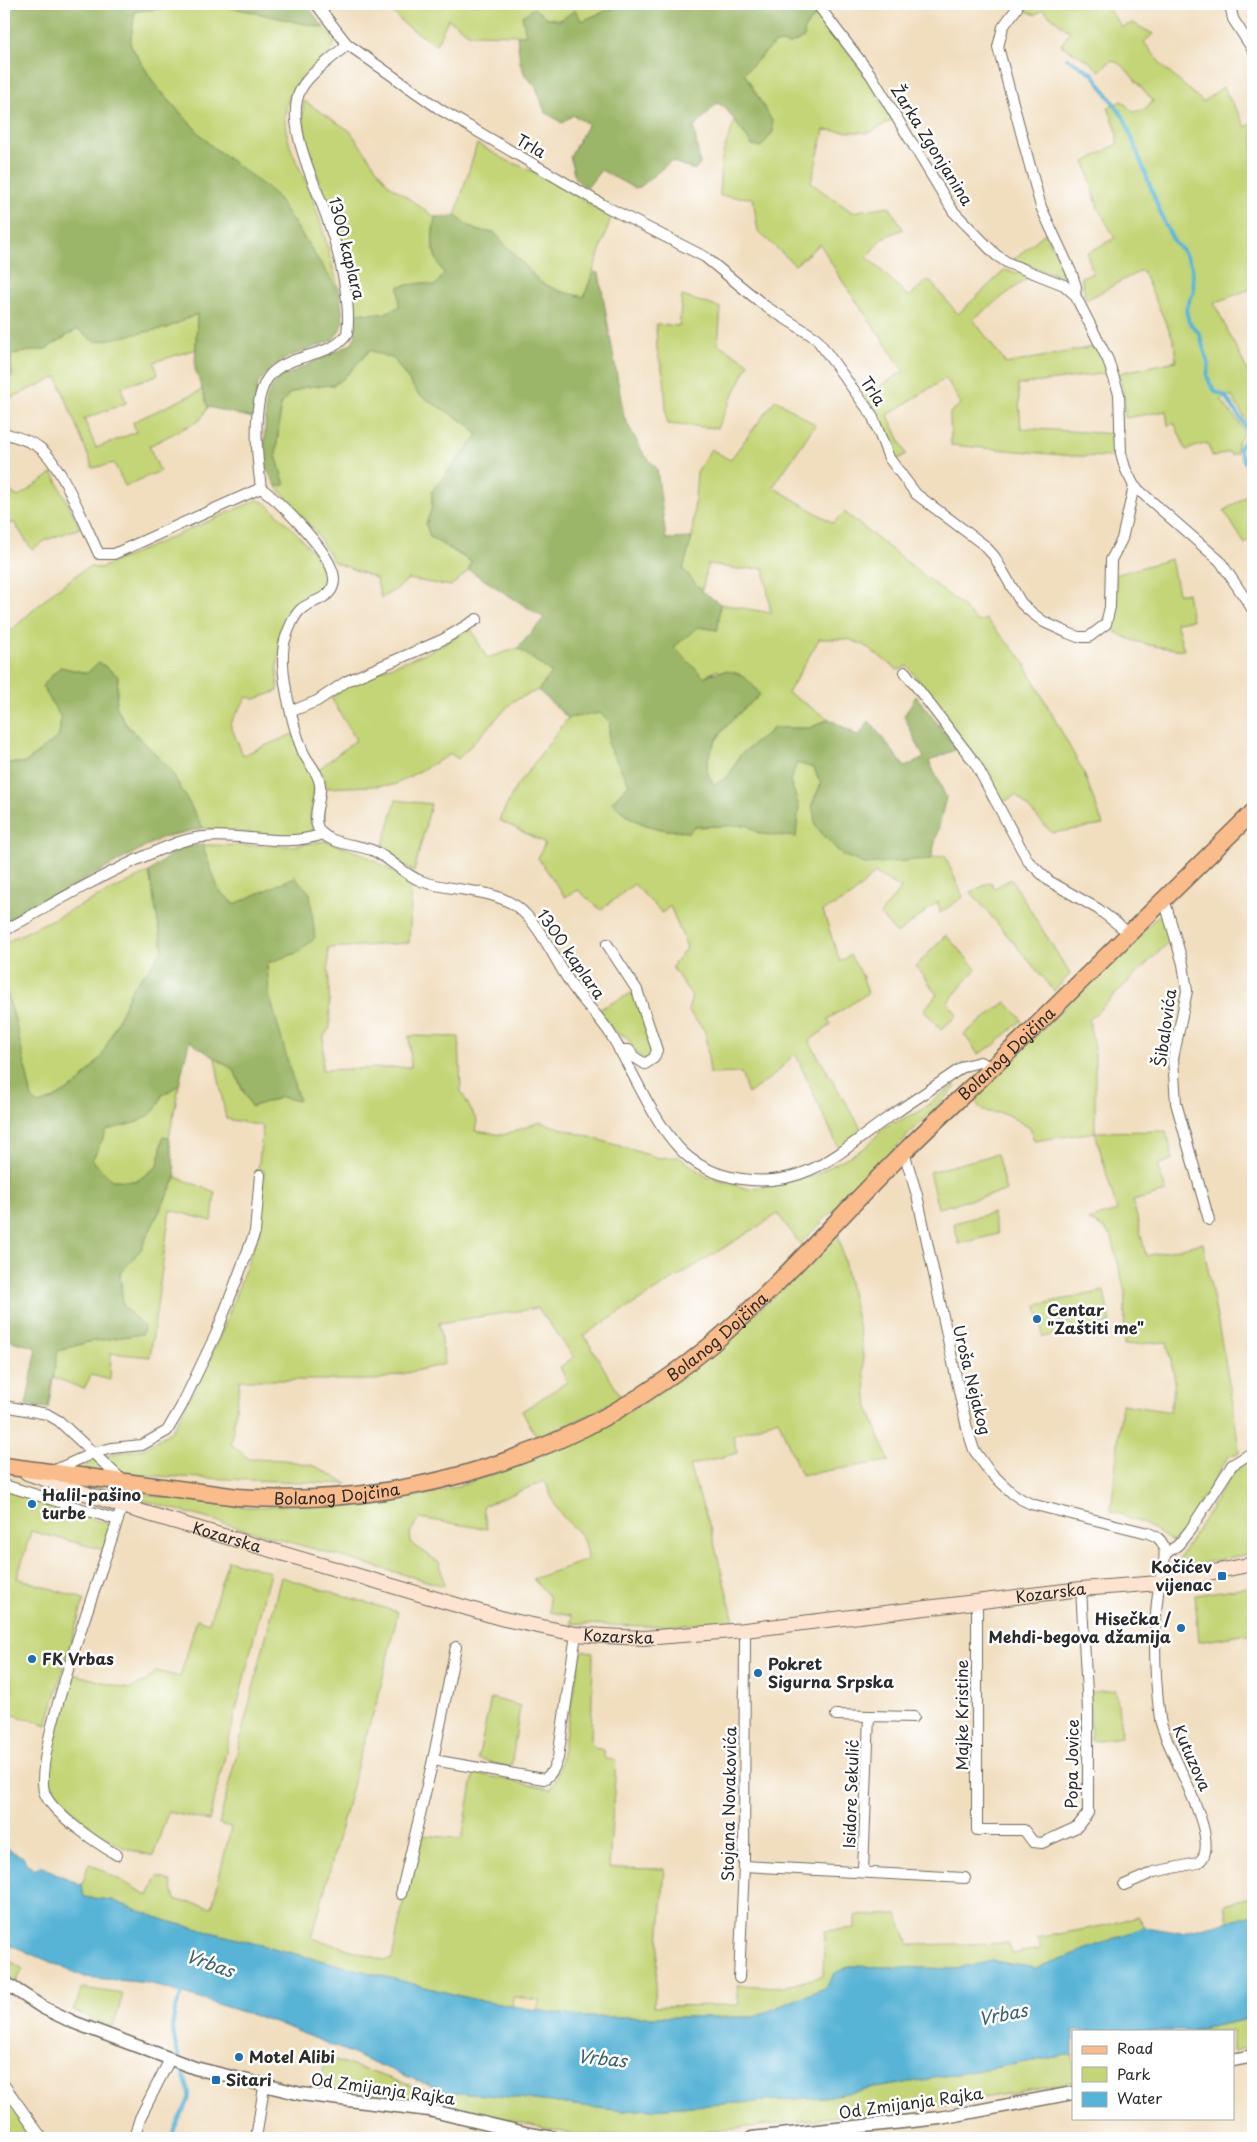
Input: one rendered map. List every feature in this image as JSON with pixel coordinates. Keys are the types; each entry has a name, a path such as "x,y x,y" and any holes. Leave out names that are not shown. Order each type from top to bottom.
{"main road":[{"name":"Bolanog Dojčina","path":"7,1467 128,1484 269,1499 358,1495 442,1481 508,1460 566,1437 628,1404 715,1341 773,1287 904,1152 1253,812"},
{"name":"Kozarska","path":"7,1467 122,1506 495,1617 576,1634 644,1638 745,1630 1082,1588 1159,1583 1253,1564"}],"street":[{"name":"Trla","path":"316,4 347,44 472,130 610,209 705,257 765,306 807,330 816,338 872,415 889,458 900,476 929,506 984,545 994,556 1021,603 1044,622 1068,633 1085,637 1096,634 1106,624 1110,607 1111,560 1122,539 1134,486"},
{"name":"Žarka Zgonjanina","path":"817,4 871,75 953,211 996,255 1008,263 1064,285 1075,295 1108,360 1119,394 1121,453 1125,468 1134,486"},
{"path":"1017,4 1017,8 1003,26 998,47 1041,207 1072,274 1076,286 1075,295"},
{"path":"1230,4 1233,19 1253,50"},
{"name":"1300 kaplara","path":"261,488 257,444 258,413 261,394 269,375 300,358 335,347 346,334 346,292 328,220 301,146 296,107 300,90 311,77 347,44"},
{"path":"4,433 26,440 44,452 64,482 99,554 104,556 114,554 261,488 302,526 333,575 332,590 323,598 300,611 284,643 283,679 305,756 320,783 317,825 323,834 293,842 231,836 202,836 174,843 114,870 4,931"},
{"path":"1134,486 1220,561 1253,610"},
{"path":"292,711 317,701 347,681 444,639 477,619"},
{"path":"906,672 975,764 1028,862 1048,881 1098,909 1129,933"},
{"name":"1300 kaplara","path":"323,834 332,839 373,850 403,872 422,882 483,893 506,900 520,909 534,924 561,970 580,997 606,1027 661,1124 680,1149 715,1172 742,1179 757,1180 780,1179 809,1171 840,1153 964,1066 980,1062 992,1067"},
{"name":"Šibalovića","path":"1164,899 1181,956 1187,991 1173,1060 1176,1103 1209,1220"},
{"path":"607,944 637,990 657,1050 654,1058 645,1064 634,1057 629,1050 619,1050"},
{"name":"Uroša Nejakog","path":"904,1152 917,1195 967,1428 974,1450 1012,1493 1026,1501 1148,1533 1162,1542 1165,1554"},
{"path":"44,1471 67,1466 94,1453 112,1448 142,1445 167,1431 181,1407 216,1334 255,1232 260,1175"},
{"path":"4,1406 53,1418 94,1453 112,1472 128,1484"},
{"path":"1159,1583 1165,1554 1178,1545 1190,1530 1232,1465 1253,1452"},
{"path":"4,1486 118,1520"},
{"path":"116,1855 86,1835 62,1814 45,1795 41,1782 42,1767 49,1736 87,1608 122,1506"},
{"name":"Kutuzova","path":"1124,1884 1154,1872 1197,1863 1201,1861 1206,1851 1206,1840 1197,1808 1166,1742 1160,1718 1156,1648 1159,1583"},
{"name":"Popa Jovice","path":"977,1830 1024,1830 1033,1842 1042,1843 1077,1827 1086,1818 1088,1813 1088,1710 1082,1588"},
{"name":"Majke Kristine","path":"977,1601 977,1830"},
{"name":"Stojana Novakovića","path":"739,1978 744,1866 745,1630"},
{"path":"433,1760 544,1779 548,1777 558,1758 576,1634"},
{"path":"402,1894 433,1760 456,1647"},
{"name":"Isidore Sekulić","path":"836,1715 914,1718"},
{"name":"Isidore Sekulić","path":"863,1872 869,1716"},
{"name":"Isidore Sekulić","path":"744,1866 965,1878"},
{"name":"Od Zmijanja Rajka","path":"4,1982 42,2007 73,2022 195,2068 264,2087 301,2094 429,2110 554,2138"},
{"path":"1234,2060 1253,2056"},
{"path":"134,2138 140,2118 170,2059"},
{"path":"4,2085 42,2138"},
{"path":"256,2138 264,2087"},
{"name":"Od Zmijanja Rajka","path":"752,2138 940,2118 1072,2093"}],"green space":[{"path":"4,4 306,4 324,28 220,5 135,11 130,44 155,85 209,144 275,194 340,293 343,322 338,333 331,341 290,356 273,366 258,383 253,418 208,407 195,369 197,314 167,328 95,342 77,329 46,349 11,354 12,376 4,386"},
{"path":"386,4 622,4 582,21 523,16 526,35 470,34 448,19 436,45 404,24"},
{"path":"622,4 809,4 819,13 805,26 804,38 790,44 775,43 744,73 772,121 773,132 761,147 752,145 725,107 717,103 694,128 700,165 694,170 671,161 640,187 634,188 601,170 587,188 575,179 570,156 588,124 573,115 562,123 545,112 536,87 525,75 520,62 517,35 526,35 522,16 534,8 547,18 559,21 575,10 582,21"},
{"path":"1023,4 1104,4 1122,27 1133,23 1153,34 1144,42 1164,68 1203,102 1223,87 1246,127 1253,123 1253,288 1214,303 1253,382 1253,425 1250,427 1231,395 1221,400 1243,428 1244,433 1237,444 1236,453 1231,455 1229,452 1213,457 1207,443 1186,450 1175,424 1168,425 1166,411 1125,418 1124,397 1119,373 1176,361 1174,341 1142,270 1086,300 1081,277 1093,273 1087,253 1115,238 1098,208 1085,162 1117,144 1117,131 1108,107 1122,101 1133,112 1146,109 1153,101 1123,66 1112,60 1099,71 1090,62 1061,45 1070,32 1043,10 1035,15 1021,8"},
{"path":"220,5 324,28 333,39 334,43 331,52 306,72 294,88 286,107 285,120 292,152 314,202 340,293 275,194 209,144 155,85 130,44 135,11"},
{"path":"819,13 869,81 893,120 868,133 824,130 811,183 852,212 889,206 903,229 882,238 867,257 909,297 928,279 958,314 1005,270 1030,276 973,319 1006,364 1097,346 1108,373 1018,385 1021,428 1115,434 1116,457 1074,456 951,445 950,413 961,404 946,378 888,415 906,454 895,461 865,396 904,371 841,279 820,244 795,265 758,231 753,198 720,196 722,158 735,121 752,145 772,121 744,73 775,43 790,44"},
{"path":"304,101 350,131 388,184 435,217 433,234 434,253 445,274 435,286 423,283 399,287 400,307 383,314 354,313 348,275 338,237 307,142 303,114"},
{"path":"477,144 508,161 551,179 611,218 584,298 559,291 540,282 494,232 477,231 455,216"},
{"path":"455,216 477,231 494,232 540,282 559,291 584,297 593,272 599,273 624,417 643,453 657,469 666,539 692,538 683,569 702,591 720,604 718,630 698,627 674,647 704,677 713,673 729,671 736,673 748,681 760,695 733,719 712,748 708,759 707,771 714,785 728,777 740,755 774,728 810,728 829,719 859,736 869,721 905,767 924,758 904,716 916,696 957,749 929,761 946,797 931,859 864,864 842,855 816,827 812,804 821,784 814,768 797,763 790,780 799,807 796,837 760,834 747,825 694,827 689,832 667,830 638,822 629,817 612,802 629,784 608,745 610,722 600,713 568,718 538,690 552,673 518,648 544,618 469,570 471,561 430,537 426,524 432,507 432,491 478,435 469,425 418,394 394,359 370,350 344,378 334,385 305,387 289,394 281,405 276,455 285,485 276,486 264,464 266,399 276,380 351,344 356,336 354,313 383,314 399,307 399,286 423,283 435,286 444,274 433,247 435,217"},
{"path":"1045,233 1071,282 1068,284 1058,275 1013,260"},
{"path":"682,296 721,308 718,344 749,363 717,428 667,424 664,377 657,350 656,324 679,326"},
{"path":"197,314 196,349 154,362 158,375 121,387 126,403 84,419 96,448 136,432 133,422 202,390 208,407 200,420 149,446 160,471 125,486 114,463 93,468 57,377 6,400 11,432 4,429 4,386 12,376 11,354 46,349 78,329 167,328"},
{"path":"370,350 394,359 418,394 469,425 478,436 432,491 432,507 426,524 430,537 471,562 469,570 451,586 408,579 400,587 381,598 376,578 334,562 315,531 276,486 284,485 276,455 281,405 289,394 305,387 334,385 344,378"},
{"path":"776,399 815,425 773,487 833,523 844,512 960,604 978,622 986,619 1022,659 1084,773 1103,825 1052,833 1016,795 1002,803 985,772 908,666 898,670 864,645 848,639 819,639 788,693 829,719 810,728 774,728 740,755 728,777 714,786 707,771 712,749 725,728 760,695 717,670 704,677 673,647 698,627 717,630 720,604 771,613 764,568 737,569 708,564 702,591 683,569 692,538 697,472 711,449 730,460"},
{"path":"53,473 80,528 46,540 32,550 14,522 4,528 4,487 18,497"},
{"path":"1253,491 1253,537 1245,544 1224,511"},
{"path":"257,500 266,503 304,541 321,564 326,575 327,584 290,609 277,666 278,691 255,699 247,697 230,724 243,755 293,734 315,783 310,818 313,829 311,832 292,838 203,828 170,769 126,724 116,706 118,676 87,673 60,667 43,686 61,718 59,736 25,763 4,763 4,637 53,592 88,567 101,568"},
{"path":"1171,559 1178,593 1187,593 1192,620 1176,622 1184,650 1135,641 1109,627 1115,611 1115,575"},
{"path":"471,629 487,658 518,648 552,673 538,690 513,701 458,759 451,754 394,785 325,788 325,780 319,769 356,740 331,698 352,682 428,652"},
{"path":"99,662 118,676 116,706 125,724 170,769 203,828 161,838 4,924 4,763 25,763 59,736 61,718 42,686 60,667 87,673"},
{"path":"600,713 610,722 608,745 629,784 612,802 629,817 638,822 656,828 689,832 694,827 747,825 760,834 799,807 790,780 796,763 814,768 821,784 812,804 864,864 945,856 963,897 940,913 938,902 897,934 880,915 901,888 875,873 850,897 823,911 840,962 850,955 862,975 868,993 828,1019 831,1025 809,1041 862,1130 839,1149 795,1053 774,1075 748,1094 741,1073 710,1074 705,1031 688,1011 692,996 672,967 687,947 670,906 662,913 634,884 601,910 578,890 565,897 538,858 545,843 499,820 516,787 568,718"},
{"path":"396,800 431,804 414,872 382,848"},
{"path":"326,841 365,855 412,883 409,943 328,948 330,1028 324,1036 322,1070 411,1067 409,1036 459,1037 461,1091 477,1121 475,1131 503,1135 540,1122 659,1158 679,1157 707,1177 749,1189 811,1177 866,1147 886,1126 917,1113 954,1085 956,1087 800,1244 778,1214 584,1335 621,1397 587,1416 537,1438 522,1411 567,1382 560,1367 574,1357 538,1308 439,1323 445,1364 376,1380 240,1380 231,1444 249,1459 284,1460 315,1466 347,1484 132,1475 119,1471 102,1458 114,1453 143,1449 172,1431 200,1379 222,1332 259,1232 264,1170 258,1170 263,1126 226,1119 215,1058 234,1070 243,1092 268,1102 281,1097 298,1101 269,994 267,963 297,953 295,877 235,904 219,891 202,845 292,846"},
{"path":"202,845 219,891 235,904 295,877 310,893 315,938 297,953 267,963 269,994 299,1101 281,1097 251,1107 234,1070 189,1041 179,1085 162,1095 154,1111 148,1117 107,1130 92,1160 112,1180 137,1181 158,1166 163,1137 169,1138 176,1177 141,1249 120,1274 123,1306 144,1327 142,1334 88,1342 58,1351 48,1408 26,1405 37,1348 4,1339 4,984 15,1020 32,1098 38,1104 51,1100 78,1084 102,1056 133,986 148,970 163,949 149,872 179,848"},
{"path":"149,872 163,949 148,970 133,986 102,1056 78,1084 51,1100 38,1105 32,1099 15,1020 4,984 4,943"},
{"path":"1011,879 1070,974 1054,991 971,892 991,882 994,888"},
{"path":"1159,915 1163,919 1170,941 1089,1020 1095,1054 1095,1132 1034,1141 1030,1128 1006,1114 983,1111 972,1098"},
{"path":"946,935 976,969 948,1002 957,1015 941,1030 924,1010 937,994 916,966"},
{"path":"634,992 652,1045 650,1056 646,1060 638,1055 626,1036 615,1033 598,1010"},
{"path":"1006,1002 1022,1020 994,1045 978,1054 964,1034"},
{"path":"179,1085 169,1138 163,1137 158,1166 137,1181 112,1180 92,1160 107,1130 133,1123 148,1116 154,1111 162,1095"},
{"path":"1166,1131 1173,1159 1158,1165 1166,1192 1133,1201 1146,1256 1203,1243 1233,1404 1239,1452 1228,1457 1178,1539 1173,1543 1143,1524 1111,1511 1122,1404 1170,1412 1175,1381 1167,1342 1124,1345 1125,1293 1112,1237 1104,1228 1088,1220 1117,1211 1095,1132"},
{"path":"997,1154 1006,1191 938,1208 929,1172"},
{"path":"176,1177 215,1192 212,1221 170,1210 150,1357 111,1353 110,1380 91,1375 84,1389 53,1377 58,1351 88,1342 142,1334 144,1327 123,1306 120,1274 141,1249"},
{"path":"992,1213 998,1234 959,1244 954,1223"},
{"path":"838,1233 861,1338 868,1407 889,1461 801,1475 778,1419 733,1436 737,1453 689,1466 710,1527 734,1621 633,1626 571,1623 572,1616 550,1612 549,1596 533,1579 587,1560 581,1536 558,1510 545,1481 483,1506 487,1529 419,1518 410,1533 411,1543 440,1563 444,1586 93,1486 192,1501 251,1507 387,1500 414,1497 466,1484 534,1458 584,1436 652,1398 710,1354 799,1274"},
{"path":"1104,1291 1110,1323 1043,1337 1037,1305"},
{"path":"1253,1458 1253,1553 1184,1567 1179,1559 1232,1474 1237,1468"},
{"path":"96,1460 107,1472 86,1470 85,1465"},
{"path":"4,1489 111,1525 104,1550 31,1531 17,1578 84,1599 47,1725 4,1712"},
{"path":"228,1560 270,1572 209,1821 168,1812 153,1856 130,1850 104,1836 82,1819 62,1799 51,1782 51,1759 73,1674 129,1689 145,1682 157,1671 180,1677 197,1619 209,1623"},
{"path":"281,1577 398,1612 378,1698 362,1748 312,1938 384,1960 392,1959 403,1903 424,1835 462,1839 474,1773 551,1789 558,1776 580,1656 584,1650 593,1653 591,1741 594,1748 604,1750 605,1759 616,1760 609,1868 665,1869 654,2006 739,2005 737,1985 783,1987 823,1976 825,1931 855,1928 855,1916 897,1914 909,1945 1008,1943 1012,1954 1040,1949 1037,1938 1107,1925 1138,1916 1145,1927 1036,1968 993,1961 957,1969 850,1966 835,1973 826,1987 754,2017 580,2017 537,2010 539,2000 514,1997 512,2007 476,2000 167,1921 111,1900 84,1897 82,1885 89,1863 149,1896 158,1876 171,1882 175,1900 212,1907 231,1827 219,1824"},
{"path":"1253,1586 1253,1633 1199,1642 1195,1595"},
{"path":"1116,1690 1122,1737 1091,1741 1090,1692"},
{"path":"491,1698 520,1706 511,1768 478,1759"},
{"path":"1253,1896 1253,1915 1228,1923 1225,1904"},
{"path":"4,1957 23,1969 16,1982 4,1974"},
{"path":"82,1988 123,1994 113,2027 73,2011"},
{"path":"1253,2018 1253,2047 1234,2051 1234,2030 1195,2030"},
{"path":"1072,2054 1072,2082 950,2104 671,2136 575,2135 432,2102 319,2088 326,2057 434,2093 434,2088 445,2092 511,2097 622,2111 824,2097"},
{"path":"7,2098 37,2138 4,2138 4,2102"}],"sand":[{"path":"513,1997 540,2000 537,2010 512,2007"}],"water":[{"name":"Vrbas","path":"4,1847 23,1857 26,1864 34,1869 40,1866 82,1885 84,1897 111,1900 167,1921 476,2000 580,2017 754,2017 826,1987 835,1973 850,1966 957,1969 993,1961 1036,1968 1145,1927 1182,1933 1253,1915 1253,2018 1195,2030 1072,2030 1072,2054 824,2097 622,2111 511,2097 445,2092 275,2022 148,1983 85,1977 4,1942"}],"waterway":[{"path":"1067,58 1093,74 1124,118 1164,222 1174,242 1183,251 1192,266 1194,291 1187,306 1189,322 1199,333 1209,366 1207,375 1210,384 1216,392 1225,396 1247,428 1247,437 1239,448 1253,477"},
{"path":"178,2003 184,1989"},
{"path":"178,2003 173,2024 179,2059"},
{"path":"172,2138 175,2126 186,2107 189,2097 180,2066"}],"place":[{"name":"Centar \"Zaštiti me\"","path":"1037,1319"},
{"name":"Halil-pašino turbe","path":"32,1504"},
{"name":"Kočićev vijenac","path":"1222,1576"},
{"name":"Hisečka / Mehdi-begova džamija","path":"1181,1628"},
{"name":"FK Vrbas","path":"32,1659"},
{"name":"Pokret Sigurna Srpska","path":"758,1673"},
{"name":"Motel Alibi","path":"239,2057"},
{"name":"Sitari","path":"216,2080"}]}
